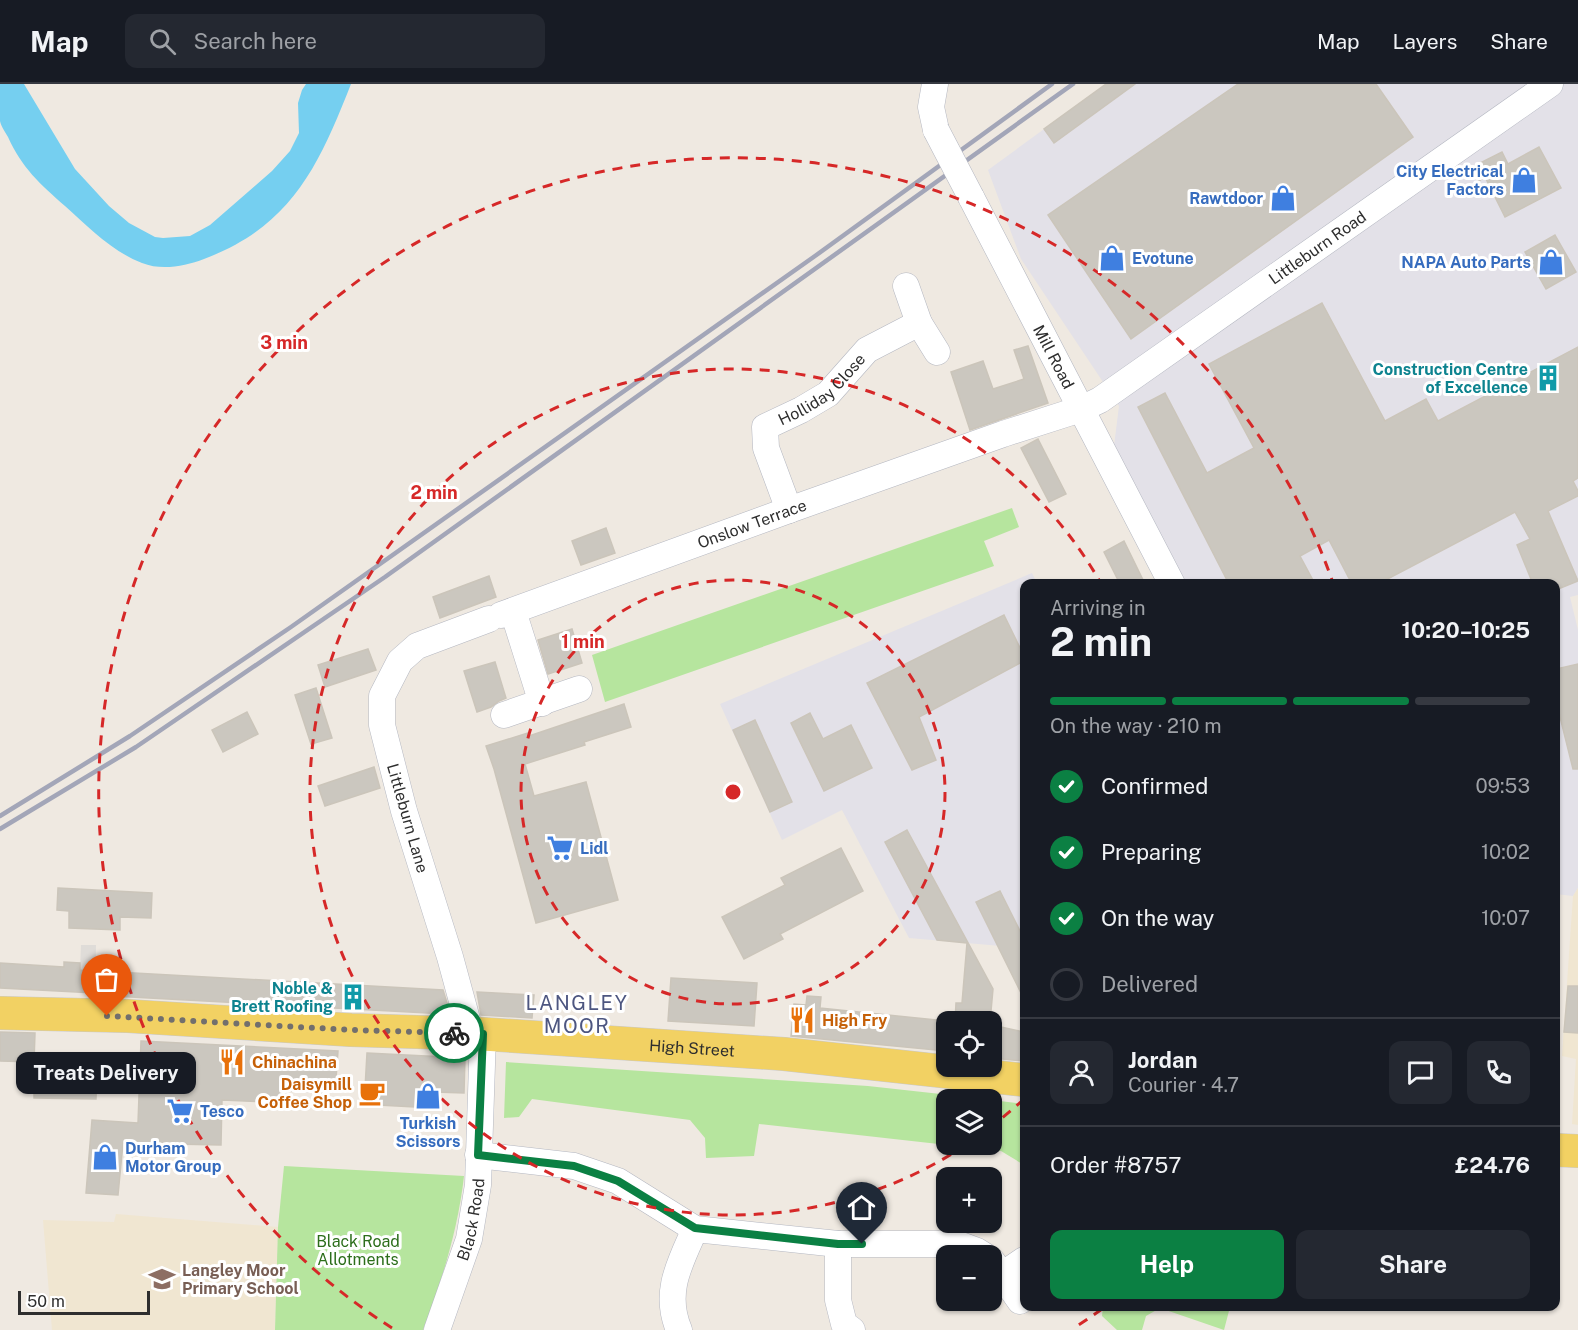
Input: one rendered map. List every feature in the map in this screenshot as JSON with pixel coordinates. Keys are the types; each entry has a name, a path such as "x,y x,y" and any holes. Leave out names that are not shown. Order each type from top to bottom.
{"main road":[{"name":"High Street","path":"0,1013 128,1016 351,1030 477,1034 784,1054 1020,1080"},
{"path":"1560,1150 1578,1151"}],"street":[{"name":"Mill Road","path":"935,84 931,107 936,130 1169,579"},
{"name":"Littleburn Road","path":"1081,410 1109,393 1550,84"},
{"path":"906,286 919,324 937,352"},
{"name":"Holliday Close","path":"789,510 766,448 765,427 828,394 867,350 919,324"},
{"name":"Onslow Terrace","path":"451,632 789,510 1081,410"},
{"path":"501,615 542,703"},
{"name":"Littleburn Lane","path":"451,632 417,646 400,661 382,696 382,725 404,811 477,1034"},
{"path":"504,715 579,689"},
{"name":"Black Road","path":"437,1330 469,1239 478,1185 477,1034"},
{"path":"478,1155 574,1166 618,1181 695,1228 838,1244 961,1245"},
{"path":"679,1330 672,1307 672,1290 695,1228"},
{"path":"838,1244 838,1300 844,1324 852,1330"},
{"path":"1002,1267 1020,1261"},
{"path":"1002,1275 1020,1301"}],"shaded area":[{"path":"1106,84 1578,84 1578,595 1570,597 1578,630 1578,888 1573,896 1560,894 1560,579 1183,579 1114,446 1119,406 1021,259 988,170"},
{"path":"1032,573 1035,579 1020,579 1020,948 909,938 842,810 782,840 720,704"},
{"path":"1578,888 1578,1125 1572,1124 1576,1059 1562,1056 1573,896"},
{"path":"81,945 96,945 95,995 79,992"},
{"name":"Langley Moor Primary School","path":"116,1214 278,1227 275,1330 52,1330 43,1220 114,1222"}],"green space":[{"path":"1012,508 1019,527 984,541 994,566 605,702 592,655"},
{"path":"506,1062 868,1086 936,1093 936,1144 759,1124 754,1156 706,1158 705,1138 690,1120 532,1099 519,1117 504,1118"},
{"path":"1002,1101 1020,1104 1020,1163 1002,1152"},
{"name":"Black Road Allotments","path":"284,1166 464,1176 458,1216 448,1254 423,1330 275,1330 278,1227"},
{"path":"1102,1311 1155,1311 1146,1316 1142,1330 1117,1330 1102,1316"},
{"path":"1169,1311 1229,1311 1224,1330"}],"water":[{"path":"0,84 24,84 75,169 109,206 129,223 155,237 163,238 190,236 210,225 272,171 290,151 299,133 298,103 306,84 351,84 314,166 281,210 260,229 234,245 204,259 181,265 157,267 131,258 111,246 32,175 13,148 0,121"}],"building":[{"path":"1106,84 1135,84 1054,143 1044,129"},
{"path":"1238,84 1376,84 1413,137 1131,339 1048,215"},
{"path":"1539,147 1561,188 1505,217 1485,177 1479,181 1472,167 1502,152 1508,164"},
{"name":"NAPA Auto Parts","path":"1555,235 1576,272 1546,289 1525,252"},
{"path":"1322,303 1385,421 1426,399 1438,421 1578,347 1578,478 1573,481 1578,496 1548,511 1578,581 1560,588 1560,579 1531,579 1517,545 1530,539 1515,512 1388,579 1349,579 1329,540 1300,556 1312,579 1226,579 1138,407 1165,393 1207,473 1254,448 1209,364"},
{"path":"1028,346 1048,403 970,430 951,372 983,361 993,389 1024,379 1014,350"},
{"path":"1038,439 1066,494 1049,502 1021,448"},
{"path":"606,528 615,553 581,565 572,541"},
{"path":"1124,541 1143,579 1118,579 1104,552"},
{"path":"489,576 496,597 440,618 433,597"},
{"path":"1004,615 1020,648 1020,663 919,717 936,760 912,770 867,683"},
{"path":"572,629 582,663 548,674 538,640"},
{"path":"368,649 376,670 325,687 318,665"},
{"path":"495,662 506,698 477,712 464,671"},
{"path":"1578,664 1578,769 1573,769 1560,717 1560,668"},
{"path":"316,688 332,738 311,744 295,695"},
{"name":"Lidl","path":"624,704 631,727 584,742 585,745 525,764 534,796 586,782 618,900 536,923 486,746 528,733 529,736"},
{"path":"247,712 258,734 223,752 212,730"},
{"path":"810,713 823,739 851,725 872,768 824,791 791,723"},
{"path":"755,720 792,802 770,812 733,730"},
{"path":"374,767 380,788 325,806 318,786"},
{"path":"907,830 993,989 991,1011 956,1011 956,1003 962,1003 967,943 937,940 885,842"},
{"path":"841,848 863,891 780,934 783,939 744,959 722,917 785,885 781,878"},
{"path":"58,888 152,893 151,918 120,917 120,930 69,928 69,911 57,910"},
{"path":"1000,891 1020,931 1020,991 976,902"},
{"path":"64,962 80,963 80,970 443,990 447,1003 446,1014 0,988 0,963 64,967"},
{"path":"671,978 757,983 754,1026 668,1021"},
{"path":"1568,986 1578,986 1578,1033 1564,1032"},
{"path":"477,992 534,995 532,1018 481,1015"},
{"path":"807,996 821,997 820,1008 936,1020 936,1050 791,1036 794,1004 806,1005"},
{"path":"1002,1027 1020,1031 1020,1061 1002,1059"},
{"path":"0,1032 35,1033 34,1062 0,1061"},
{"path":"141,1041 338,1051 336,1079 325,1079 324,1093 286,1091 286,1103 222,1100 221,1145 123,1143 118,1195 86,1193 92,1120 138,1123"},
{"path":"367,1053 465,1058 464,1093 434,1092 433,1108 364,1106"},
{"path":"34,1062 97,1063 96,1099 34,1098"}],"railway":[{"path":"0,816 130,736 291,627 815,256 1052,84"},
{"path":"0,829 136,747 385,577 1073,84"}],"way so far":[{"path":"107,1016 351,1030 454,1033"}],"place":[{"name":"City Electrical Factors","path":"1524,180"},
{"name":"Rawtdoor","path":"1283,198"},
{"name":"Evotune","path":"1112,258"},
{"name":"NAPA Auto Parts","path":"1551,262"},
{"name":"Construction Centre of Excellence","path":"1548,378"},
{"name":"Lidl","path":"560,848"},
{"name":"Noble & Brett Roofing","path":"353,997"},
{"name":"Treats Delivery","path":"107,1016"},
{"name":"High Fry","path":"802,1020"},
{"name":"Chinachina","path":"232,1062"},
{"name":"Daisymill Coffee Shop","path":"372,1093"},
{"name":"Turkish Scissors","path":"428,1096"},
{"name":"Tesco","path":"180,1111"},
{"name":"Durham Motor Group","path":"105,1157"},
{"name":"Langley Moor Primary School","path":"162,1279"}],"district":[{"name":"LANGLEY MOOR","path":"577,1014"}],"route":[{"path":"454,1033 483,1034 478,1155 574,1166 618,1181 695,1228 838,1244 862,1244"}]}
